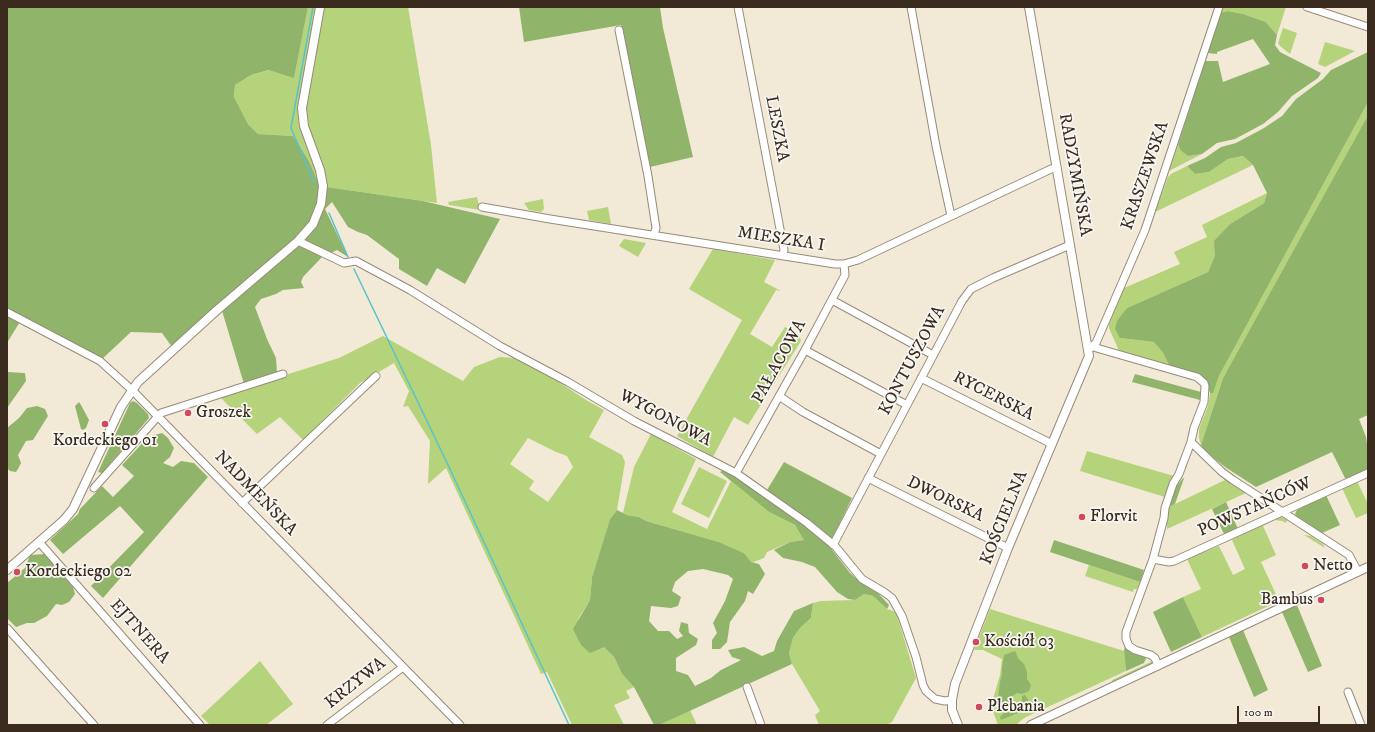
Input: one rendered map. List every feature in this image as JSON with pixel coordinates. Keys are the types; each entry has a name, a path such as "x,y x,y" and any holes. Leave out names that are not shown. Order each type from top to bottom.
{"street":[{"path":"7,570 64,520 73,509 121,407 132,390 149,371 298,241 313,224 318,214 322,199 321,175 306,132 302,112 304,92 320,7"},
{"name":"LESZKA","path":"738,7 784,250 783,256"},
{"path":"911,7 936,146 951,216"},
{"name":"RADZYMIŃSKA","path":"1029,7 1058,168 1070,246 1091,348"},
{"name":"KRASZEWSKA","path":"1091,348 1096,343 1145,230 1219,7"},
{"path":"1307,7 1368,27"},
{"path":"619,30 648,176 656,228 654,235"},
{"name":"MIESZKA I","path":"482,207 783,256 834,264 844,264 858,260 1058,168"},
{"name":"WYGONOWA","path":"298,241 344,263 356,261 410,290 500,346 568,382 634,421 736,473 807,523 833,545 862,579 892,598 902,616 916,657 923,686 931,696 948,700"},
{"name":"KONTUSZOWA","path":"833,545 962,301 971,289 993,278 1070,246"},
{"name":"PAŁACOWA","path":"736,473 845,275 844,264"},
{"path":"832,300 933,355"},
{"name":"NADMEŃSKA","path":"7,312 100,361 132,390 460,725"},
{"path":"1091,348 1197,377 1204,383 1204,402 1179,474 1173,484 1165,508 1164,518 1153,559 1135,606 1126,635 1129,646 1155,658 1158,666"},
{"name":"KOŚCIELNA","path":"958,725 948,700 1008,548 1087,361 1091,348"},
{"path":"805,350 907,404"},
{"path":"94,488 161,413 283,374"},
{"path":"242,502 376,376"},
{"name":"RYCERSKA","path":"921,378 1052,444"},
{"path":"779,396 802,412 881,454"},
{"path":"1191,442 1222,472 1233,480 1349,555 1358,572"},
{"name":"POWSTAŃCÓW","path":"1153,559 1169,562 1174,561 1368,473"},
{"name":"DWORSKA","path":"868,478 1008,548"},
{"name":"EJTNERA","path":"39,542 200,725"},
{"path":"1031,725 1367,569"},
{"path":"7,628 94,725"},
{"name":"KRZYWA","path":"327,725 403,667"},
{"path":"747,687 761,725"},
{"path":"1348,692 1361,725"},
{"path":"948,700 963,725"}],"green space":[{"path":"7,7 308,7 294,78 269,70 251,75 235,85 234,97 248,124 258,134 293,136 309,161 318,182 327,187 423,201 500,219 465,284 437,268 427,286 399,269 399,259 367,235 348,227 332,202 325,209 348,257 337,250 322,257 303,277 301,282 304,288 283,290 261,299 255,307 276,358 277,373 244,384 220,304 172,347 162,333 131,332 100,361 21,320 7,343"},
{"path":"308,7 408,7 431,145 437,203 327,187 318,182 309,161 293,136 258,134 248,124 234,97 235,85 251,75 270,70 294,77"},
{"path":"519,7 660,7 663,28 693,157 650,167 621,25 524,42"},
{"path":"1222,7 1286,7 1277,35 1266,22 1243,14 1228,11 1220,13"},
{"path":"1228,11 1243,14 1266,22 1277,35 1275,45 1280,52 1321,73 1318,78 1292,96 1278,112 1263,124 1235,139 1217,143 1202,154 1188,156 1181,151 1178,145 1205,61 1218,61 1223,82 1270,64 1253,39 1217,52 1217,54 1208,53 1220,13"},
{"path":"1283,28 1297,33 1290,54 1278,43"},
{"path":"1325,42 1355,51 1325,67 1318,64"},
{"path":"1368,52 1368,102 1219,376 1213,393 1210,393 1206,381 1200,374 1169,365 1163,353 1154,342 1120,338 1115,329 1117,321 1127,308 1208,272 1215,255 1214,241 1230,224 1264,203 1267,193 1253,165 1243,156 1228,159 1209,172 1195,174 1187,166 1205,158 1221,147 1236,143 1264,128 1282,116 1296,99 1323,79 1331,70"},
{"path":"1368,102 1368,115 1223,378 1201,445 1199,429 1208,406 1210,393 1213,392 1219,376"},
{"path":"1368,115 1368,415 1359,419 1366,437 1368,450 1368,471 1348,480 1345,478 1332,452 1256,487 1225,467 1205,451 1201,445 1223,378"},
{"path":"1178,145 1181,151 1188,156 1202,154 1169,171"},
{"path":"1243,156 1253,165 1155,212 1168,177 1171,174 1187,166 1195,174 1209,172 1228,159"},
{"path":"1267,193 1264,203 1230,224 1215,241 1215,255 1208,272 1127,308 1120,338 1154,342 1163,353 1169,365 1119,351 1109,328 1109,324 1124,288 1180,264 1174,252 1207,237 1202,225"},
{"path":"477,197 480,210 449,205 448,202"},
{"path":"543,199 544,209 541,212 529,210 524,203"},
{"path":"608,207 611,224 589,220 587,211"},
{"path":"624,239 646,243 638,257 619,246"},
{"path":"713,249 775,260 764,282 781,291 776,290 750,334 772,347 785,327 799,334 801,341 748,425 734,417 713,457 677,436 742,320 689,289"},
{"path":"383,336 463,381 474,367 500,357 514,358 556,380 604,410 589,437 622,455 625,462 617,510 610,519 592,577 590,600 578,619 614,657 622,674 634,687 626,691 630,698 614,705 624,725 572,725 547,672 541,674 446,468 428,484 430,441 408,406 403,407 409,391 394,363 360,383 303,440 280,417 257,434 219,396 339,358","holes":["528,438 567,456 573,467 548,502 529,489 534,481 510,464"]},
{"path":"7,372 25,373 26,381 7,408"},
{"path":"1135,374 1201,392 1200,400 1132,382"},
{"path":"133,401 148,414 149,418 102,473 98,472 130,403"},
{"path":"79,402 89,420 86,428 83,430 81,429 75,406"},
{"path":"37,406 45,409 48,416 33,440 26,441 18,455 21,463 16,472 10,471 7,468 7,428 19,418 27,408"},
{"path":"162,433 168,438 174,448 170,457 163,463 173,467 181,461 194,463 208,477 103,598 91,586 144,532 120,506 63,554 50,540 78,514 80,509 102,486 113,497 134,476 122,465 148,437"},
{"path":"651,434 696,459 672,512 707,529 731,481 769,512 795,525 805,540 790,542 767,552 764,558 751,563 744,553 719,542 623,513 634,467"},
{"path":"1087,451 1174,476 1165,497 1080,471"},
{"path":"784,462 852,498 832,539 826,542 850,573 860,582 878,593 889,605 887,609 873,596 864,594 855,600 848,599 837,592 815,567 802,562 783,558 774,550 790,542 804,540 795,525 769,512 720,472 724,470 747,485 767,490"},
{"path":"699,467 727,481 709,518 681,504"},
{"path":"1218,472 1246,493 1167,529 1167,508 1225,480 1217,473"},
{"path":"1183,478 1175,504 1167,508 1176,487"},
{"path":"1357,481 1368,504 1368,513 1356,518 1342,488"},
{"path":"1326,495 1340,525 1322,533 1297,517 1295,514 1297,510"},
{"path":"1226,502 1238,529 1229,534 1224,534 1212,509"},
{"path":"617,510 627,515 639,517 646,521 719,542 744,553 751,562 759,564 765,574 753,594 748,591 745,601 730,622 727,642 720,649 712,649 712,640 717,633 713,623 725,601 733,579 728,575 703,569 688,571 675,582 672,591 681,597 678,606 671,608 651,606 649,621 658,631 669,631 677,639 683,636 679,631 681,622 688,624 689,633 698,639 696,645 676,658 676,671 688,675 695,686 741,660 732,657 728,650 744,647 762,656 774,651 777,641 794,611 813,603 811,618 800,628 793,638 789,653 792,664 659,725 654,725 634,687 622,674 614,657 604,647 590,653 581,645 573,629 590,600 592,577 610,519"},
{"path":"1278,517 1287,520 1286,523 1275,520 1263,526 1276,555 1261,562 1279,601 1202,637 1183,597 1201,589 1187,559 1219,546 1233,575 1245,569 1232,540 1237,536"},
{"path":"1304,535 1311,536 1323,544 1325,548"},
{"path":"1054,540 1144,570 1140,582 1050,552"},
{"path":"45,554 73,587 75,594 69,602 62,605 56,604 47,616 34,623 27,623 16,627 7,618 7,583 25,568 30,555"},
{"path":"1089,565 1140,582 1137,589 1134,589 1133,592 1085,576"},
{"path":"864,594 873,596 887,609 896,612 916,678 892,722 886,725 819,725 815,715 820,711 792,664 789,653 793,638 800,628 811,618 813,603 821,601 855,600"},
{"path":"1183,597 1202,637 1171,652 1153,612"},
{"path":"1297,605 1322,666 1308,672 1282,612"},
{"path":"990,609 1124,651 1126,671 1024,718 1016,725 998,725 991,706 1000,675 1002,659 983,650 974,650"},
{"path":"1243,630 1268,690 1254,697 1229,637"},
{"path":"1125,645 1127,649 1146,658 1144,663 1126,671 1124,651"},
{"path":"1015,651 1018,658 1024,664 1027,672 1027,679 1031,685 1029,691 1022,694 1017,693 1011,697 1009,702 1004,704 1000,703 998,698 1004,655"},
{"path":"260,661 293,704 266,725 210,725 201,716"},
{"path":"1153,661 1153,664 1113,684 1112,680"},
{"path":"1025,695 1031,707 1001,720 1000,717 1014,704 1022,701 1022,696"},
{"path":"690,710 697,725 659,725"}],"waterway":[{"path":"313,7 291,128 314,182"},
{"path":"329,213 348,257"},
{"path":"354,269 449,467 569,725"}],"place":[{"name":"Groszek","path":"188,413"},
{"name":"Kordeckiego 01","path":"105,424"},
{"name":"Florvit","path":"1082,517"},
{"name":"Netto","path":"1305,566"},
{"name":"Kordeckiego 02","path":"17,572"},
{"name":"Bambus","path":"1321,600"},
{"name":"Kościół 03","path":"976,642"},
{"name":"Plebania","path":"979,707"}]}
